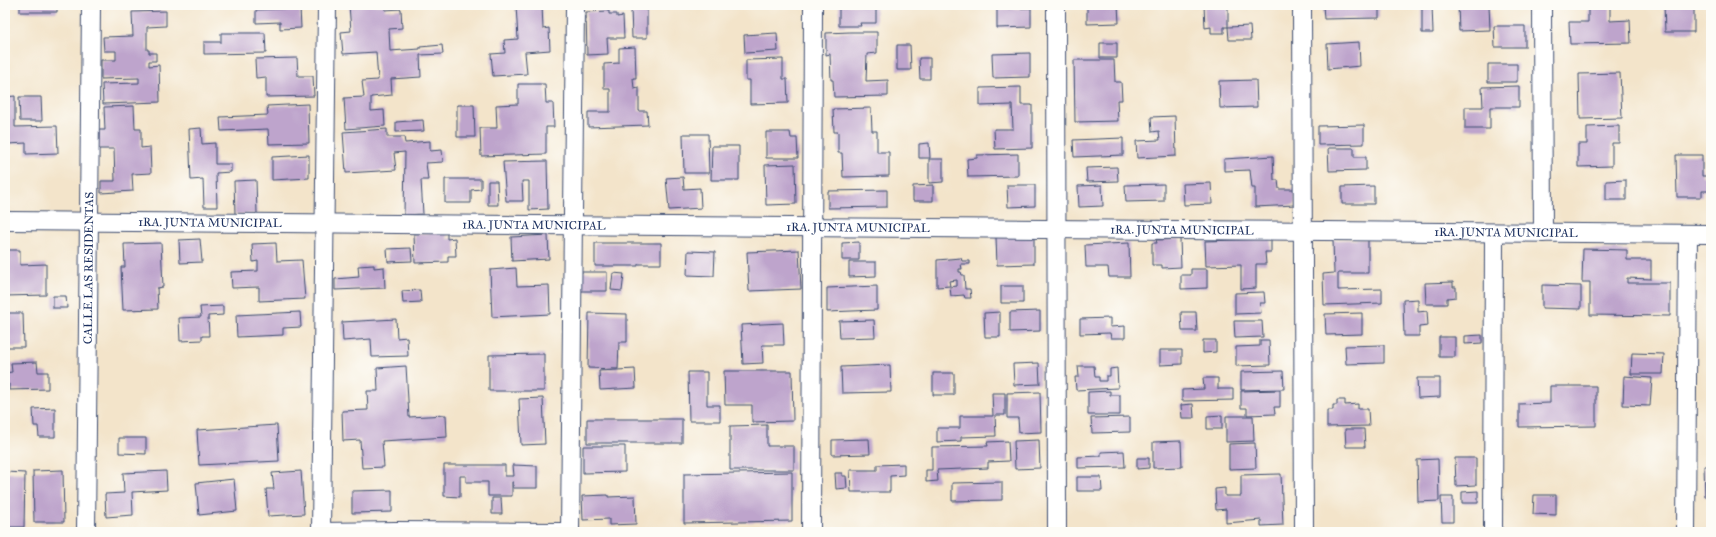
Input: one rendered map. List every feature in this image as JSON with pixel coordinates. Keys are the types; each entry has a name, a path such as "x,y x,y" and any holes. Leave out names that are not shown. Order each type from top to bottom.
{"street":[{"name":"CALLE LAS RESIDENTAS","path":"86,532 91,5"},
{"path":"327,5 321,532 562,532"},
{"path":"570,532 575,5"},
{"path":"811,532 812,5"},
{"path":"1056,5 1057,532"},
{"path":"1302,5 1304,532"},
{"path":"1542,5 1543,233"},
{"name":"1RA. JUNTA MUNICIPAL","path":"5,222 1711,234"},
{"path":"1492,532 1494,233"},
{"path":"1686,532 1688,234"}],"building":[{"path":"20,5 57,5 57,12 20,12"},
{"path":"349,5 385,5 385,10 401,9 402,28 389,29 390,51 420,49 420,47 442,45 443,54 420,55 421,77 391,79 392,95 371,97 371,111 384,110 385,126 346,129 344,98 364,97 362,81 378,80 376,52 343,54 341,32 351,31"},
{"path":"516,5 542,5 543,29 549,28 550,50 525,52 527,74 493,76 491,54 505,53 504,40 518,39"},
{"path":"839,5 876,5 876,23 860,23 861,26 839,26"},
{"path":"1087,5 1118,5 1119,23 1087,24"},
{"path":"1204,5 1228,5 1228,27 1224,27 1224,33 1211,33 1211,27 1205,28"},
{"path":"1323,5 1379,5 1379,18 1324,19"},
{"path":"1422,5 1432,5 1433,33 1422,33"},
{"path":"1458,5 1489,5 1490,30 1459,31"},
{"path":"1588,5 1610,5 1610,21 1630,20 1631,43 1570,44 1569,22 1588,22"},
{"path":"1664,5 1694,5 1694,32 1665,32"},
{"path":"300,8 301,28 280,29 280,22 256,23 256,10"},
{"path":"631,8 647,8 647,38 632,38"},
{"path":"1031,8 1031,27 997,28 997,9"},
{"path":"166,11 166,26 147,27 147,50 149,50 149,53 156,53 156,61 149,61 149,66 159,65 160,102 103,104 102,84 139,83 139,78 101,79 101,60 116,60 116,51 104,51 103,37 133,36 132,12"},
{"path":"609,11 609,14 617,14 617,17 623,16 624,38 607,38 608,54 587,55 586,12"},
{"path":"1250,26 1251,40 1229,40 1228,27"},
{"path":"1494,26 1525,26 1525,47 1495,47"},
{"path":"877,32 877,53 867,54 866,81 888,80 888,96 834,97 833,80 831,80 830,54 826,55 826,33"},
{"path":"221,33 265,33 266,53 204,54 204,42 221,42"},
{"path":"777,33 778,51 745,53 744,35"},
{"path":"1359,42 1360,66 1328,69 1327,44"},
{"path":"1100,43 1117,43 1117,58 1100,58"},
{"path":"897,45 910,45 911,70 897,70"},
{"path":"635,47 636,78 633,78 634,89 639,88 639,111 647,111 648,125 588,127 588,112 610,112 610,89 604,89 604,64 619,63 619,48"},
{"path":"1030,53 1030,77 993,78 992,54"},
{"path":"297,58 298,76 313,76 314,96 266,97 266,77 256,78 255,59"},
{"path":"919,58 930,58 930,79 920,79"},
{"path":"783,59 783,79 787,79 788,103 750,104 750,80 746,80 746,60"},
{"path":"1074,60 1114,60 1115,82 1121,82 1122,100 1117,100 1118,121 1075,122"},
{"path":"1488,64 1517,64 1517,82 1488,82"},
{"path":"1620,73 1622,118 1580,119 1579,74"},
{"path":"1256,80 1257,107 1220,108 1219,81"},
{"path":"518,84 545,84 546,103 553,103 554,127 546,127 546,154 481,156 480,128 497,128 496,105 518,104"},
{"path":"1519,86 1519,107 1490,107 1490,129 1465,129 1465,107 1483,107 1482,87"},
{"path":"1021,87 1021,105 1032,105 1032,148 995,149 994,129 1013,129 1012,105 980,106 980,88"},
{"path":"15,96 15,127 57,126 58,153 26,154 26,143 8,144 8,165 5,165 5,97"},
{"path":"19,97 41,97 42,121 20,121"},
{"path":"308,104 309,143 269,144 268,129 221,131 220,117 268,115 267,106"},
{"path":"457,105 474,105 475,137 457,137"},
{"path":"134,106 135,129 141,129 141,148 150,147 151,173 132,174 133,191 101,193 101,181 115,181 114,149 98,149 97,130 105,130 104,107"},
{"path":"871,108 872,131 877,131 877,152 889,152 889,176 843,177 842,153 838,153 838,132 834,132 833,109"},
{"path":"1175,116 1176,156 1137,158 1136,141 1160,140 1159,131 1152,132 1151,117"},
{"path":"423,120 424,131 396,132 396,122"},
{"path":"1364,125 1364,144 1318,145 1318,126"},
{"path":"1619,126 1619,143 1612,143 1612,166 1578,167 1578,144 1587,144 1587,127"},
{"path":"201,128 202,144 215,143 215,164 231,164 231,172 216,173 217,207 204,207 203,179 191,180 189,129"},
{"path":"387,129 387,137 404,137 405,143 430,141 430,151 442,150 443,162 426,163 428,180 421,180 423,214 404,215 405,152 394,153 396,170 346,173 343,132"},
{"path":"766,132 790,132 791,138 797,138 798,158 766,158"},
{"path":"683,134 708,134 709,173 684,173"},
{"path":"1123,138 1123,155 1074,157 1073,140"},
{"path":"929,143 930,158 919,158 919,144"},
{"path":"712,146 739,146 739,180 711,180"},
{"path":"1328,148 1354,148 1354,157 1366,157 1366,170 1329,171"},
{"path":"1018,154 1018,176 968,177 967,159 977,158 977,155"},
{"path":"309,155 309,178 272,180 272,157"},
{"path":"1676,155 1702,155 1702,176 1711,176 1711,191 1702,191 1702,197 1677,197"},
{"path":"1273,156 1274,180 1278,180 1279,189 1295,189 1295,205 1255,207 1255,188 1252,188 1250,170 1224,171 1224,159"},
{"path":"929,159 943,159 943,182 929,183"},
{"path":"547,161 548,209 529,210 529,181 522,181 523,201 506,201 503,162"},
{"path":"795,164 796,204 766,205 765,165"},
{"path":"1117,167 1118,181 1087,182 1086,168"},
{"path":"683,177 684,189 700,188 701,208 669,210 666,178"},
{"path":"445,179 481,179 481,189 471,190 471,203 445,203"},
{"path":"256,180 257,214 235,214 234,181"},
{"path":"1626,180 1626,200 1606,200 1606,181"},
{"path":"488,181 497,181 498,205 488,205"},
{"path":"1211,183 1212,204 1184,205 1183,184"},
{"path":"1164,184 1164,201 1126,202 1125,185"},
{"path":"933,185 933,201 913,201 913,186"},
{"path":"1007,185 1035,185 1035,206 1008,207"},
{"path":"1102,185 1103,206 1079,207 1078,186"},
{"path":"1374,186 1374,204 1342,204 1342,187"},
{"path":"887,190 887,207 828,208 828,191"},
{"path":"447,232 447,239 455,238 456,256 448,256 448,262 415,263 414,234"},
{"path":"548,235 549,259 512,261 511,237"},
{"path":"1034,236 1034,264 997,265 996,237"},
{"path":"200,239 202,262 180,263 179,240"},
{"path":"1180,239 1181,267 1162,268 1162,265 1152,265 1152,243 1157,243 1156,240"},
{"path":"1271,239 1271,252 1265,252 1266,264 1256,264 1256,288 1241,289 1241,265 1206,266 1205,241"},
{"path":"1368,239 1368,273 1338,273 1338,290 1382,289 1382,303 1324,305 1323,274 1334,273 1333,240"},
{"path":"859,242 859,260 842,260 842,243"},
{"path":"161,243 163,287 157,288 158,309 123,310 121,267 125,267 124,244"},
{"path":"276,243 277,261 302,260 305,299 259,301 259,287 232,288 231,272 258,271 258,261 253,262 252,244"},
{"path":"595,243 661,243 661,264 638,264 638,266 595,266"},
{"path":"1129,243 1130,277 1109,277 1108,267 1086,267 1085,245"},
{"path":"411,248 412,261 388,262 387,249"},
{"path":"1583,249 1627,250 1627,260 1651,260 1651,279 1627,278 1627,283 1670,283 1670,316 1590,315 1590,282 1582,282"},
{"path":"5,250 20,250 20,265 46,264 46,295 5,296"},
{"path":"799,250 801,289 749,291 747,252"},
{"path":"688,251 715,252 714,276 687,275"},
{"path":"961,258 962,261 970,261 970,264 961,264 962,269 959,269 959,272 964,275 965,289 970,289 971,298 965,298 964,295 951,296 950,287 957,286 957,280 949,281 950,286 937,287 937,260"},
{"path":"849,262 876,262 876,276 849,277"},
{"path":"374,265 374,268 384,267 385,288 335,290 335,279 359,277 358,266"},
{"path":"516,268 517,286 549,285 550,314 492,317 490,270"},
{"path":"1191,269 1207,269 1207,288 1181,289 1181,275 1191,275"},
{"path":"577,272 607,272 607,291 577,291"},
{"path":"613,273 624,274 622,291 611,290"},
{"path":"1453,282 1453,287 1456,287 1456,297 1447,298 1447,304 1426,304 1425,283"},
{"path":"1542,285 1581,286 1581,309 1542,308"},
{"path":"877,286 877,310 827,312 827,288"},
{"path":"1001,286 1023,286 1023,303 1001,303"},
{"path":"420,290 421,302 403,303 402,291"},
{"path":"1264,292 1265,303 1260,303 1261,313 1235,314 1235,293"},
{"path":"53,296 66,296 67,308 53,308"},
{"path":"1418,299 1418,312 1427,311 1428,326 1419,327 1419,336 1404,336 1403,300"},
{"path":"223,306 223,315 208,316 209,336 202,336 202,340 180,341 179,318 201,317 200,307"},
{"path":"1040,311 1040,331 1010,332 1010,312"},
{"path":"300,312 301,327 283,328 283,335 237,337 236,315"},
{"path":"1000,312 1000,337 985,337 984,313"},
{"path":"1181,312 1196,312 1197,331 1182,331"},
{"path":"5,313 23,313 24,347 5,347"},
{"path":"589,313 627,314 627,342 619,342 618,369 588,368"},
{"path":"1362,313 1362,334 1326,335 1325,314"},
{"path":"1110,318 1110,327 1125,326 1125,338 1111,338 1110,333 1080,334 1080,319"},
{"path":"396,319 397,338 407,337 408,356 372,357 371,339 343,341 342,322"},
{"path":"874,320 875,337 840,338 839,321"},
{"path":"1234,321 1262,321 1263,337 1235,338"},
{"path":"783,323 784,345 762,345 763,363 743,364 741,325"},
{"path":"1482,335 1482,343 1465,344 1465,336"},
{"path":"1439,337 1455,337 1455,357 1439,357"},
{"path":"1203,340 1216,340 1216,352 1203,353"},
{"path":"1260,340 1269,340 1270,365 1236,366 1236,347 1260,346"},
{"path":"1384,345 1384,363 1346,364 1345,346"},
{"path":"1160,350 1182,350 1182,364 1160,365"},
{"path":"1632,353 1664,354 1663,374 1631,374"},
{"path":"544,354 544,391 489,391 489,355"},
{"path":"37,362 38,372 48,372 48,389 9,390 9,384 5,384 5,373 12,372 11,363"},
{"path":"1039,363 1040,384 1014,385 1013,364"},
{"path":"890,365 891,392 842,393 841,367"},
{"path":"406,366 409,417 446,415 447,437 382,441 384,467 362,468 360,440 343,441 342,411 368,410 367,391 378,391 377,368"},
{"path":"1078,366 1094,366 1095,377 1099,377 1099,381 1106,381 1106,376 1110,376 1110,369 1117,368 1118,388 1076,390 1075,377 1079,377"},
{"path":"635,369 636,388 600,390 599,371"},
{"path":"724,371 792,371 793,421 752,422 752,405 725,405"},
{"path":"1283,371 1284,389 1241,390 1241,372"},
{"path":"688,372 707,372 707,405 720,405 720,421 689,421"},
{"path":"933,373 954,373 954,395 933,395"},
{"path":"1624,376 1652,378 1650,406 1623,405"},
{"path":"1203,378 1218,378 1218,389 1233,389 1233,400 1182,401 1182,390 1204,389"},
{"path":"1417,378 1440,378 1440,397 1418,398"},
{"path":"1550,386 1596,386 1596,426 1519,427 1519,404 1550,403"},
{"path":"1280,390 1280,407 1274,407 1275,414 1247,415 1247,408 1241,408 1241,391"},
{"path":"1110,391 1110,395 1120,395 1120,415 1088,415 1088,392"},
{"path":"1040,392 1041,432 1019,433 1018,418 1007,418 1007,393"},
{"path":"992,393 1005,393 1005,415 995,415 996,436 961,437 961,441 937,442 937,428 960,428 960,416 993,416"},
{"path":"543,398 545,444 521,445 519,399"},
{"path":"1337,400 1345,400 1345,405 1358,404 1358,409 1368,409 1369,426 1327,427 1327,410 1333,410 1333,405 1337,405"},
{"path":"1193,404 1194,418 1182,418 1181,405"},
{"path":"55,408 55,437 39,437 38,426 34,426 33,409"},
{"path":"1222,415 1222,429 1207,429 1207,416"},
{"path":"1226,416 1253,416 1254,441 1226,442"},
{"path":"1130,417 1130,432 1092,433 1091,418"},
{"path":"587,419 682,419 682,443 587,443"},
{"path":"277,425 279,461 199,465 197,430"},
{"path":"767,425 767,446 794,446 794,470 730,470 730,426"},
{"path":"1345,429 1364,429 1365,447 1346,447"},
{"path":"119,438 146,438 146,454 119,453"},
{"path":"869,439 870,454 832,455 832,440"},
{"path":"1039,440 1040,468 1015,469 1014,441"},
{"path":"1008,441 1009,461 988,462 988,468 937,470 938,481 926,482 926,470 932,470 932,447 988,446 987,442"},
{"path":"1181,441 1182,467 1153,468 1153,442"},
{"path":"1255,443 1256,468 1229,469 1229,444"},
{"path":"583,446 625,446 625,472 583,473"},
{"path":"1124,451 1125,467 1078,468 1078,457 1101,456 1101,452"},
{"path":"1137,458 1149,458 1149,468 1137,469"},
{"path":"1455,458 1476,458 1476,485 1456,486"},
{"path":"1438,459 1439,501 1418,502 1417,460"},
{"path":"904,464 904,475 890,476 890,492 851,492 850,470 877,470 877,465"},
{"path":"444,465 505,465 505,476 514,476 513,465 537,466 537,488 513,488 512,482 512,496 488,496 488,482 466,482 466,476 460,476 460,497 444,496"},
{"path":"1704,466 1711,466 1711,496 1705,497"},
{"path":"63,470 64,522 34,522 33,471"},
{"path":"166,471 167,490 132,492 133,515 106,517 105,494 124,493 123,473"},
{"path":"301,471 304,514 268,516 266,489 274,489 272,473"},
{"path":"5,472 25,473 24,527 7,527 8,491 5,491"},
{"path":"792,472 792,521 684,523 684,474"},
{"path":"835,473 842,473 842,476 846,476 847,488 836,489"},
{"path":"1281,474 1283,525 1261,526 1261,520 1226,523 1226,509 1216,510 1215,489 1225,488 1225,496 1241,496 1241,475"},
{"path":"1077,477 1101,477 1102,491 1077,491"},
{"path":"234,479 237,511 199,515 196,483"},
{"path":"1002,482 1002,500 952,501 952,483"},
{"path":"392,490 392,512 352,513 352,491"},
{"path":"1478,491 1478,503 1462,503 1462,492"},
{"path":"608,495 608,497 635,496 636,524 609,525 609,519 583,520 582,496"},
{"path":"1534,495 1556,495 1556,515 1533,514"},
{"path":"1441,497 1453,497 1453,522 1442,522"},
{"path":"492,498 501,498 502,514 492,514"}]}
